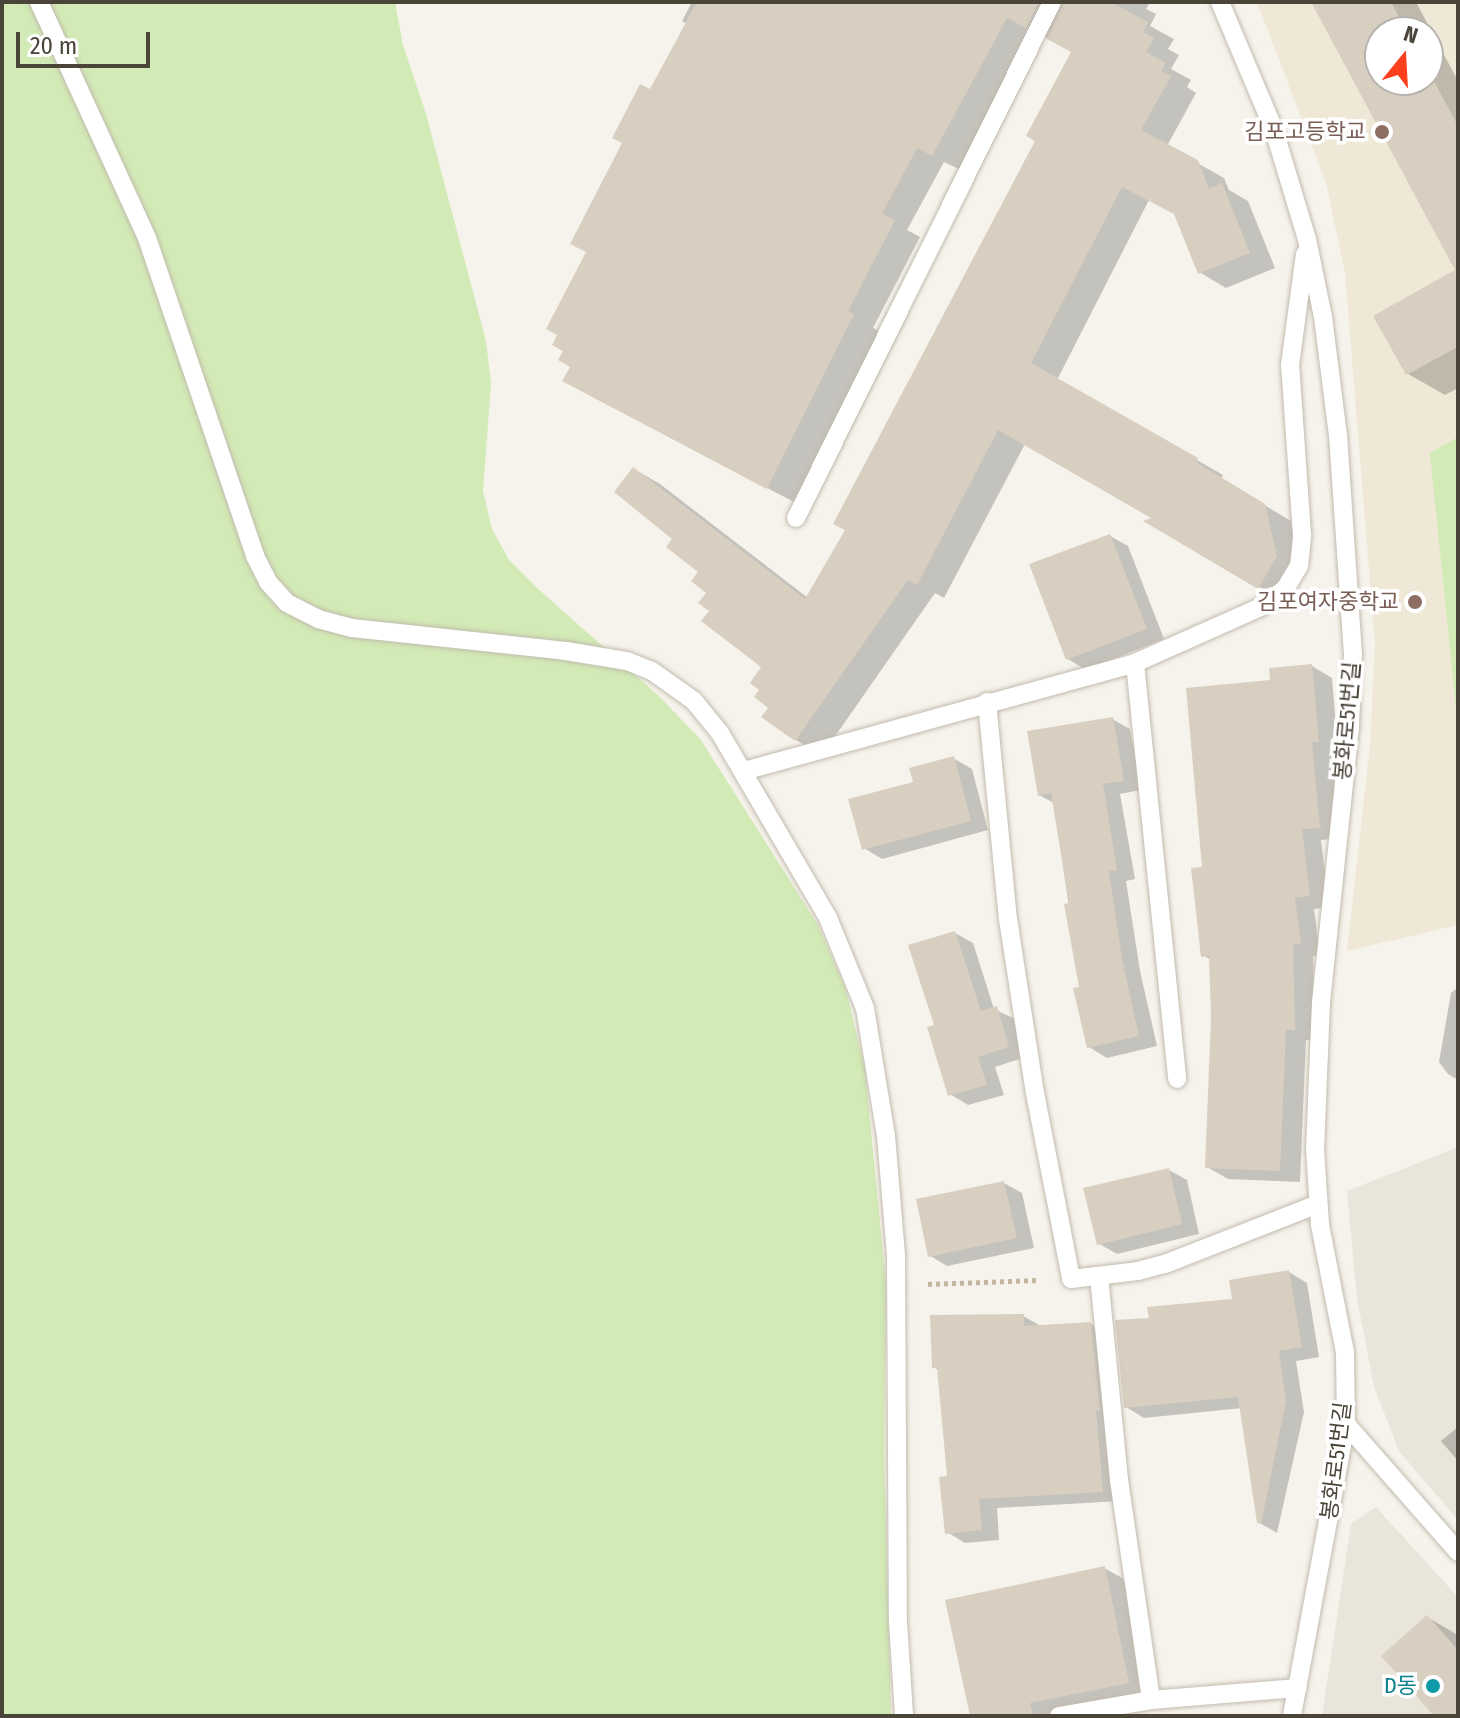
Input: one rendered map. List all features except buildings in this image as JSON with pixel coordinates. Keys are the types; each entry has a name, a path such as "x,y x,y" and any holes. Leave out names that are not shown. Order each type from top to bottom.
{"lane":[{"path":"39,2 147,238 255,556 268,582 287,603 318,619 352,628 537,647 627,661 652,671 694,701 744,771 828,918 865,1008 876,1054 886,1136 897,1286 898,1622 904,1716"},
{"path":"796,518 1052,2"},
{"name":"봉화로51번길","path":"1220,2 1274,130 1307,239 1323,317 1338,435 1353,653 1316,1079 1315,1149 1318,1204 1345,1353 1346,1424 1292,1716"},
{"name":"봉화로51번길","path":"744,771 1135,663 1261,607 1285,589 1299,566 1302,535 1290,365 1307,239"},
{"path":"1135,663 1177,1079"},
{"path":"987,702 1008,919 1035,1093 1071,1279 1165,1264 1318,1204"},
{"path":"1099,1276 1121,1494 1151,1700"},
{"path":"1346,1424 1458,1552"},
{"path":"1059,1716 1151,1700 1298,1688"}],"path":[{"path":"897,1286 1071,1279"}],"shaded area":[{"name":"김포여자중학교","path":"1257,2 1458,2 1458,925 1347,951 1370,745 1375,644 1345,273 1326,183"},
{"path":"1458,1147 1458,1520 1399,1451 1374,1387 1357,1298 1347,1191"},
{"path":"1376,1507 1458,1597 1458,1716 1322,1716 1351,1524"}],"green space":[{"path":"2,2 395,2 403,45 426,114 486,341 491,384 483,491 492,529 509,560 659,696 701,740 818,925 846,990 865,1069 886,1284 884,1451 891,1716 2,1716"},
{"path":"1458,437 1458,728 1430,453"}],"place":[{"name":"김포고등학교","path":"1382,132"},
{"name":"김포여자중학교","path":"1415,602"},
{"name":"D동","path":"1433,1686"}]}
